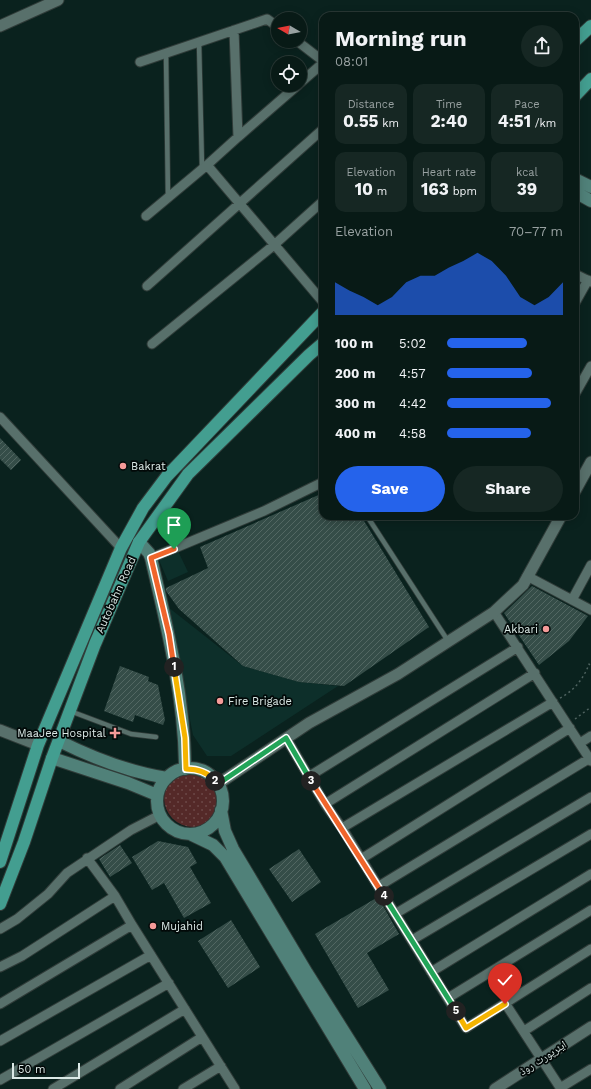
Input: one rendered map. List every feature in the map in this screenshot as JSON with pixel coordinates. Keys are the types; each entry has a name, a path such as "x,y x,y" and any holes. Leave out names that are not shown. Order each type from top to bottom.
{"highway":[{"path":"579,38 591,26"},
{"path":"579,92 591,79"},
{"name":"Autobahn Road","path":"0,862 38,745 121,548 143,508 167,476 319,316"},
{"name":"Autobahn Road","path":"0,904 24,842 52,758 95,644 139,542 188,474 319,346"}],"main road":[{"path":"579,181 591,187"},
{"path":"579,194 591,201"},
{"path":"139,542 149,553 151,558 170,642 185,738 186,769"},
{"path":"59,741 79,751 134,771 167,778"},
{"path":"52,758 128,783 157,795"},
{"path":"221,810 217,820 210,828 190,834 180,833 165,823 160,815 157,795 167,778 175,772 186,769 195,769 204,772 212,777 218,784 222,797 221,810 225,831 233,849 307,973 380,1089"},
{"path":"190,834 214,845 225,857 365,1089"}],"street":[{"path":"0,26 58,0"},
{"path":"140,62 267,19 271,22"},
{"path":"234,30 238,137"},
{"path":"306,48 319,59"},
{"path":"307,77 319,66"},
{"path":"146,216 204,168 290,92"},
{"path":"147,286 319,133"},
{"path":"204,168 239,203 319,297"},
{"path":"152,344 274,244 319,205"},
{"path":"579,276 589,281 579,297"},
{"path":"579,387 591,366"},
{"path":"0,417 121,548"},
{"path":"579,484 591,462"},
{"path":"151,558 264,511 319,484"},
{"path":"218,784 309,723 398,674 494,612 523,584 559,520"},
{"path":"572,600 591,564"},
{"path":"527,576 591,610"},
{"path":"379,886 590,760 580,742 494,612"},
{"path":"308,777 518,647"},
{"path":"325,804 535,673"},
{"path":"342,828 553,702"},
{"path":"361,859 569,726"},
{"path":"0,730 38,745"},
{"path":"580,742 591,736"},
{"path":"286,738 308,777 379,886 466,1028 591,949"},
{"path":"395,914 591,797"},
{"path":"0,929 17,919 48,894 67,873 87,858 131,830 160,815"},
{"path":"412,940 591,834"},
{"path":"87,858 115,896 235,1089"},
{"path":"431,972 591,874"},
{"path":"0,967 22,956 115,896"},
{"path":"448,998 591,910"},
{"path":"0,1004 132,925"},
{"path":"0,1041 151,955"},
{"path":"0,1080 169,983"},
{"path":"524,1031 591,988"},
{"path":"505,1004 561,1089 591,1069"},
{"path":"54,1089 185,1009"},
{"name":"ایئرپورٹ روڈ","path":"495,1089 591,1027"},
{"path":"120,1089 202,1037"},
{"path":"183,1089 221,1066"}],"lane":[{"path":"199,42 204,168"},
{"path":"166,53 168,198"},
{"path":"370,520 431,618 448,641"},
{"path":"70,711 131,734 156,737"}],"path":[{"path":"553,702 576,686 586,674 589,664 591,666"},
{"path":"569,726 591,707"}],"shaded area":[{"path":"178,551 188,572 168,581 159,560"},
{"path":"168,607 243,666 299,682 338,686 231,756 207,756 193,735"},
{"path":"193,769 209,774 217,782 222,798 217,814 209,822 193,827 177,822 169,814 164,798 169,782 177,774"}],"building":[{"path":"0,438 21,460 11,470 0,459"},
{"path":"319,495 319,520 363,520 429,627 344,686 299,682 243,666 179,609 166,591 166,588 208,568 200,547"},
{"name":"Akbari","path":"532,586 588,616 569,641 539,665 504,613"},
{"path":"120,666 149,677 148,681 158,685 165,720 163,725 135,715 133,722 104,711"},
{"path":"158,841 188,847 197,863 190,867 211,903 184,918 164,883 152,890 132,857"},
{"path":"120,845 132,863 110,877 99,859"},
{"path":"299,849 321,882 292,902 269,869"},
{"path":"378,897 399,934 367,953 389,990 358,1008 315,934"},
{"path":"231,920 260,967 228,988 198,941"}],"place":[{"name":"Bakrat","path":"123,466"},
{"name":"Akbari","path":"546,629"},
{"name":"Fire Brigade","path":"220,701"},
{"name":"MaaJee Hospital","path":"115,733"},
{"name":"Mujahid","path":"153,926"}],"route":[{"path":"174,549 151,558 169,634 185,738 186,769 195,769 204,772 212,777 218,784 286,738 325,804 379,886 466,1028 505,1004"}]}
